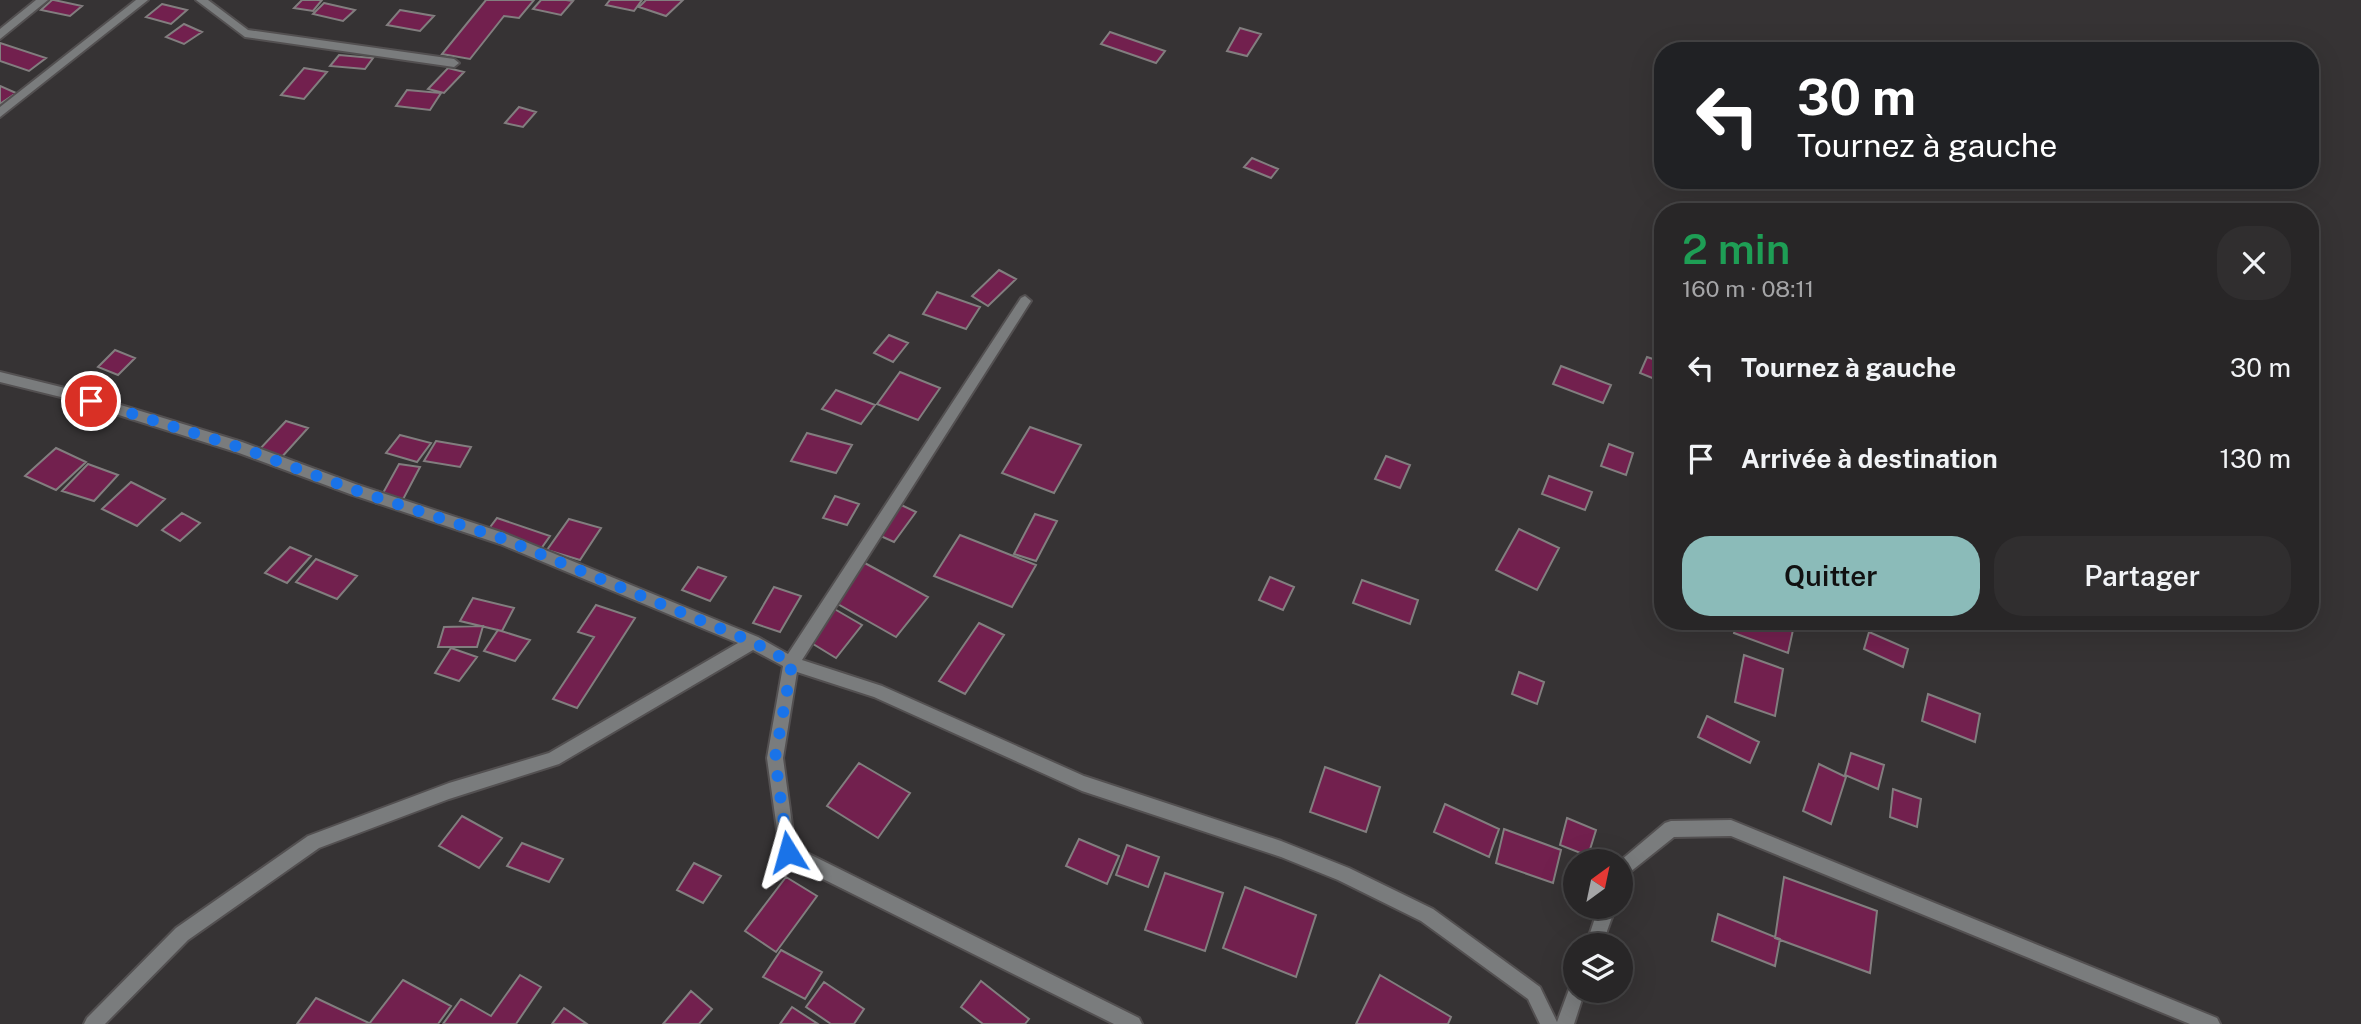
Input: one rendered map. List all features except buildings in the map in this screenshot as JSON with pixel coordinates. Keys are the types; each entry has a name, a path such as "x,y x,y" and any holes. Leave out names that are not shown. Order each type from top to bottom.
{"street":[{"path":"0,35 43,0"},
{"path":"0,113 143,0"},
{"path":"201,0 245,33 454,63"},
{"path":"1025,301 792,663 775,758 788,852 1133,1024"},
{"path":"0,377 65,393 242,448 355,490 504,539 753,642 792,663 877,691 1082,783 1281,849 1343,874 1438,923 1534,993 1549,1024"},
{"path":"93,1024 182,934 314,842 449,791 553,759 753,642"},
{"path":"1633,861 1671,829 1731,828 2211,1024"},
{"path":"1565,1024 1572,1003"}],"route":[{"path":"91,401 242,448 355,490 504,539 753,642 792,663 775,758 788,852"}]}
